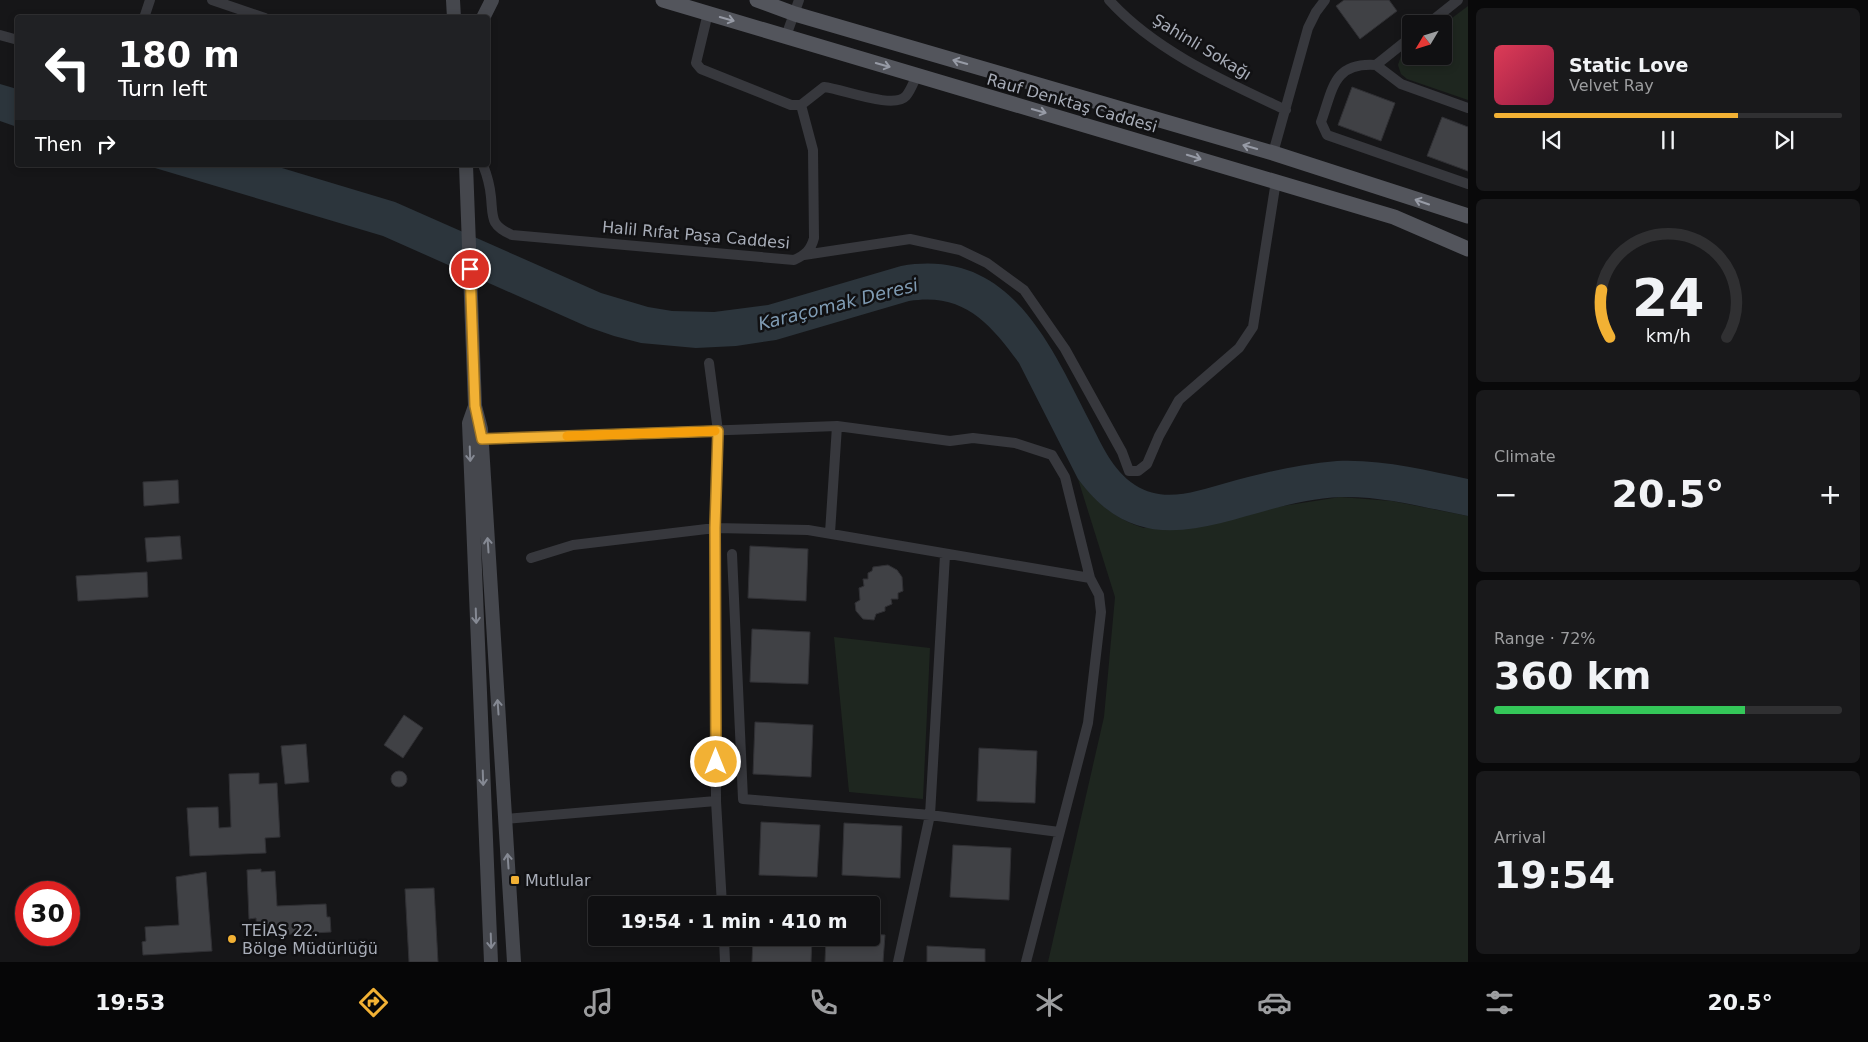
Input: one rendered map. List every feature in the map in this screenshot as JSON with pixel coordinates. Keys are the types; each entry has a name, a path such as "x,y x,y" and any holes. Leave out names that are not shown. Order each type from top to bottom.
{"main road":[{"path":"453,0 454,15"},
{"path":"484,15 492,0"},
{"name":"Rauf Denktaş Caddesi","path":"663,0 1394,217 1468,249"},
{"name":"Rauf Denktaş Caddesi","path":"757,0 797,7 1273,153 1468,216"},
{"path":"466,167 475,406 482,439 514,962"},
{"path":"475,406 468,423 491,962"}],"street":[{"path":"145,15 150,0"},
{"path":"212,0 256,15"},
{"name":"Şahinli Sokağı","path":"1110,0 1122,14 1155,39 1199,67 1286,110"},
{"path":"1273,153 1308,28 1325,0"},
{"path":"1439,15 1458,0"},
{"path":"786,36 797,7"},
{"path":"708,13 697,53 696,63 701,69 791,105 801,105 824,87 837,88 887,101 898,100 906,96 918,75"},
{"path":"0,35 15,39"},
{"path":"1376,64 1402,44"},
{"path":"1468,108 1401,84 1376,64 1358,63 1338,75 1321,122 1327,135 1468,184"},
{"name":"Halil Rıfat Paşa Caddesi","path":"484,167 491,195 491,217 500,230 512,235 794,260 804,256 812,246 814,238 813,150 801,105"},
{"path":"804,256 910,239 960,250 987,263 1024,290 1066,349 1122,452 1129,471 1138,471 1147,464 1159,436 1179,400 1240,348 1253,327 1276,181"},
{"path":"708,363 718,431 715,528 716,801 721,896"},
{"path":"830,533 837,426"},
{"path":"482,439 837,426 950,441 973,438 1015,443 1052,454 1065,477 1090,578 1099,595 1101,612 1088,723 1026,962"},
{"path":"531,558 573,546 715,528 808,530 945,555 1090,578"},
{"path":"732,554 743,799 930,815 1059,832"},
{"path":"898,962 930,815 945,555"},
{"path":"505,819 716,801"},
{"path":"724,946 725,962"}],"shaded area":[{"path":"1468,6 1468,100 1407,79 1401,74 1398,65 1402,55 1402,65 1452,65 1452,18"},
{"path":"1078,479 1092,495 1115,515 1144,528 1340,497 1392,501 1468,516 1468,962 1048,962 1104,717 1115,597"},
{"path":"834,637 930,648 923,799 849,792"}],"water":[{"path":"0,84 15,88 15,126 0,121"},
{"name":"Karaçomak Deresi","path":"152,167 279,167 395,202 601,293 648,307 672,311 714,312 768,305 901,266 938,264 970,271 997,286 1021,307 1041,332 1114,465 1127,479 1146,491 1157,494 1180,494 1267,472 1323,462 1370,462 1403,466 1468,479 1468,516 1389,500 1341,497 1305,501 1201,527 1168,530 1137,525 1107,509 1078,479 1019,363 986,323 960,306 945,301 928,299 909,301 776,340 736,346 696,348 641,343 588,327 383,236"}],"building":[{"path":"1344,0 1389,0 1397,11 1360,39 1336,6"},
{"path":"1352,87 1395,103 1381,141 1338,125"},
{"path":"1442,117 1468,127 1468,171 1427,156"},
{"path":"178,480 179,503 144,506 143,482"},
{"path":"180,536 182,559 147,562 145,538"},
{"path":"750,546 808,549 806,601 748,598"},
{"path":"888,565 897,570 902,577 903,591 898,593 898,599 891,599 892,604 885,607 885,611 876,614 874,620 863,619 856,611 855,603 860,600 859,588 864,586 863,579 868,579 868,573 872,571 873,567"},
{"path":"147,572 148,597 78,601 76,576"},
{"path":"752,629 810,632 808,684 750,682"},
{"path":"404,715 423,728 403,758 384,745"},
{"path":"755,722 813,725 811,777 753,774"},
{"path":"306,744 309,782 285,784 281,746"},
{"path":"979,748 1037,751 1035,803 977,801"},
{"path":"399,771 405,773 407,779 405,785 399,787 393,785 391,779 393,773"},
{"path":"259,773 259,784 277,783 280,837 265,838 266,853 190,856 187,808 218,807 219,828 231,827 229,774"},
{"path":"761,822 820,825 817,877 759,875"},
{"path":"844,823 902,826 900,878 842,875"},
{"path":"953,845 1011,848 1009,900 950,897"},
{"path":"261,869 261,872 275,871 277,906 326,904 327,917 330,917 331,932 257,936 256,918 249,919 247,870"},
{"path":"206,872 212,951 143,955 142,942 146,941 145,927 179,925 176,877"},
{"path":"434,888 438,962 409,962 405,889"},
{"path":"880,935 885,935 883,962 825,962 826,946 880,946"},
{"path":"753,946 812,946 811,962 752,962"},
{"path":"927,946 985,949 985,962 927,962"}],"slow traffic":[{"path":"567,436 715,431"}],"place":[{"name":"Mutlular","path":"515,880"},
{"name":"TEİAŞ 22. Bölge Müdürlüğü","path":"232,939"}],"route":[{"path":"470,269 475,406 482,439 718,431 715,528 716,762"}]}
